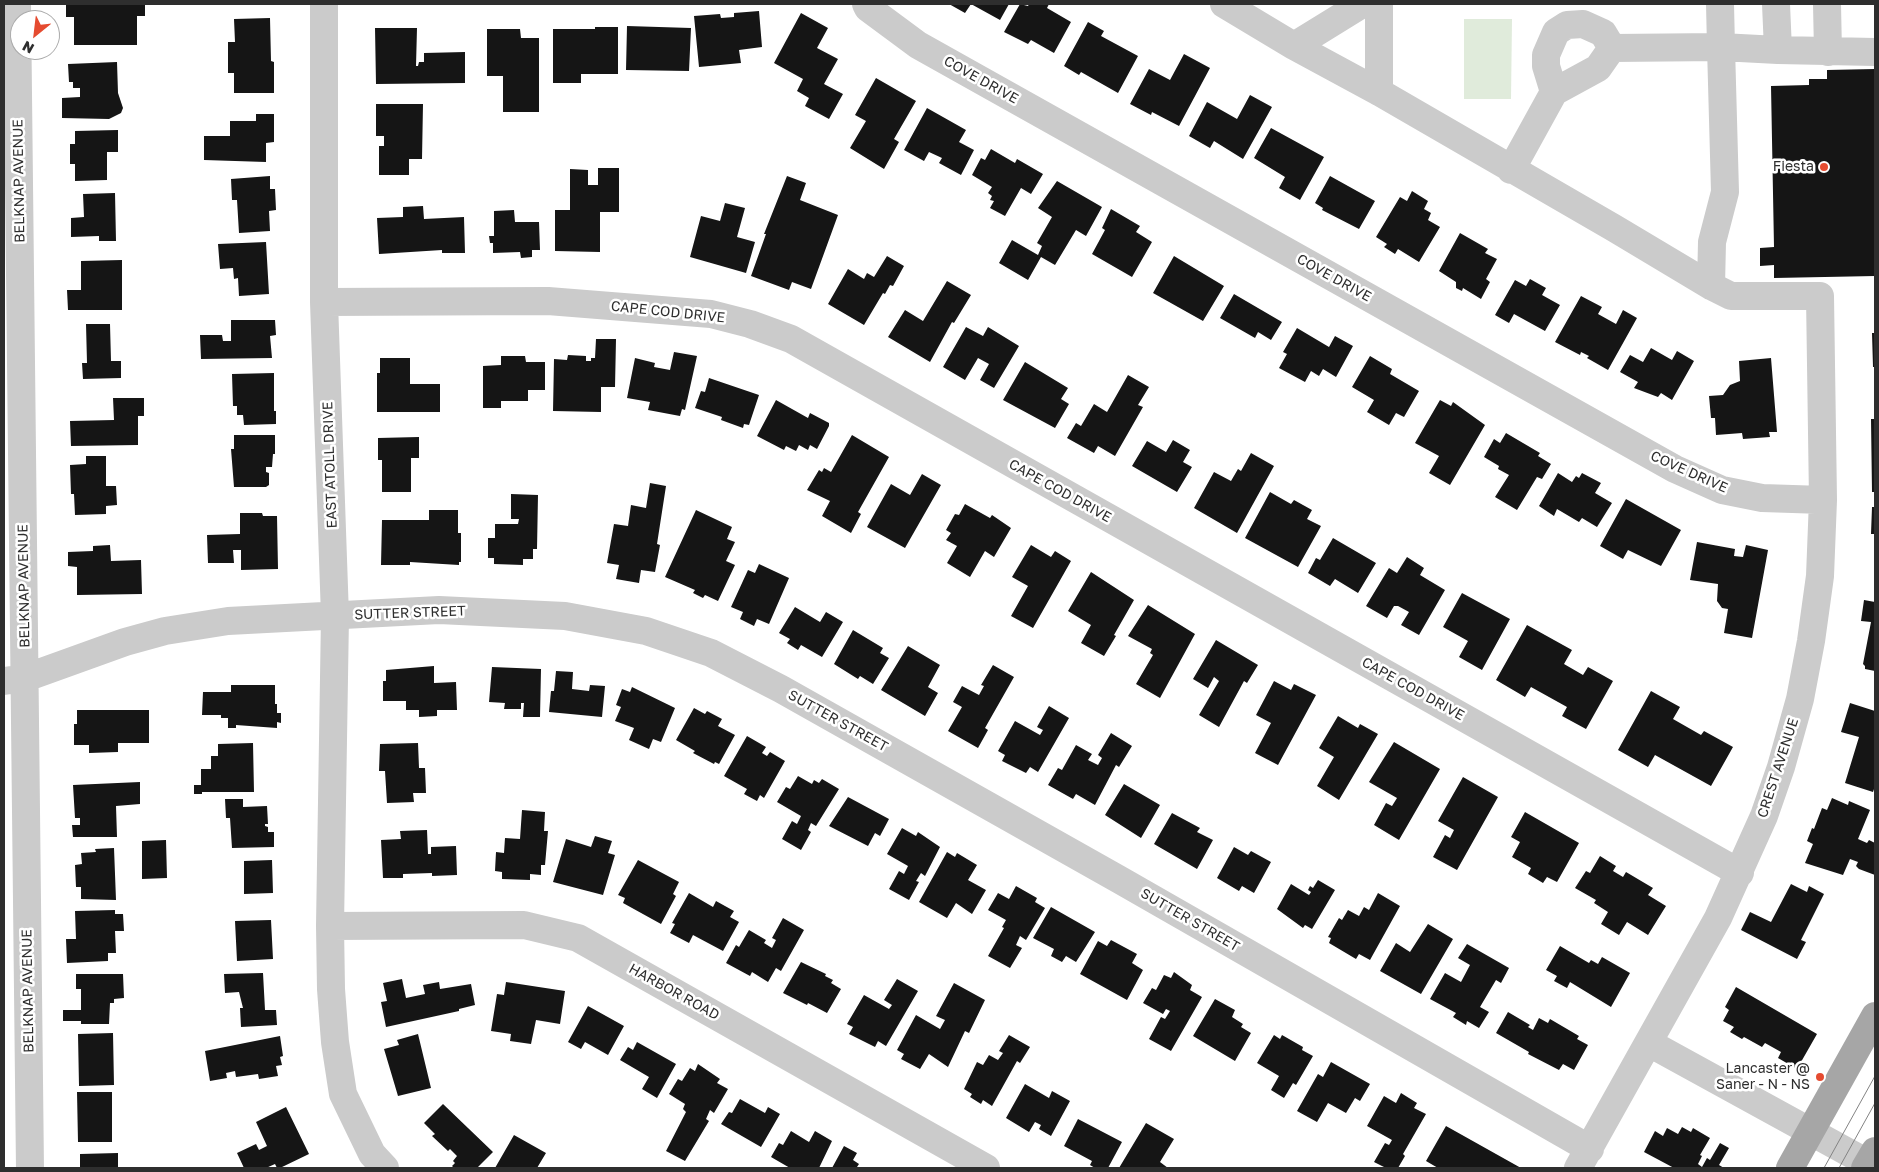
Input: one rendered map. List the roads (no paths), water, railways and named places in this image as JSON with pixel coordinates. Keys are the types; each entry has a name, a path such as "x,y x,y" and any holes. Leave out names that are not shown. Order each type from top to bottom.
{"main road":[{"path":"1790,1168 1875,1016"}],"street":[{"name":"BELKNAP AVENUE","path":"17,4 14,679 30,1168"},
{"name":"EAST ATOLL DRIVE","path":"324,4 324,302 335,616 330,926 335,1042 343,1094 372,1154 385,1168"},
{"name":"COVE DRIVE","path":"866,4 868,8 918,45 1674,469 1722,490 1762,498 1823,500"},
{"path":"1224,4 1294,46 1379,92 1614,228 1711,286 1712,242 1725,192 1720,4"},
{"path":"1294,46 1362,4"},
{"path":"1379,4 1379,92"},
{"path":"1776,4 1778,50"},
{"path":"1827,4 1828,52"},
{"path":"1554,92 1546,66 1546,55 1556,32 1567,25 1583,24 1602,33 1612,48"},
{"path":"1612,48 1721,47 1828,52 1875,52"},
{"path":"1511,170 1554,92 1598,68 1612,48"},
{"name":"CREST AVENUE","path":"1584,1158 1718,918 1740,872 1764,816 1781,767 1800,699 1811,641 1820,576 1823,500 1820,296 1731,296 1711,286"},
{"name":"CAPE COD DRIVE","path":"324,302 548,301 586,304 711,314 750,324 791,339 1740,872"},
{"name":"SUTTER STREET","path":"14,679 124,642 165,631 228,621 439,610 565,616 646,631 711,653 781,689 1094,865 1584,1158"},
{"name":"HARBOR ROAD","path":"330,926 524,925 578,938 986,1168"},
{"path":"1649,1043 1810,1133 1871,1162"}],"tram line":[{"path":"1824,1168 1875,1076"},
{"path":"1839,1168 1875,1103"}],"place":[{"name":"Fiesta","path":"1824,167"},
{"name":"Lancaster @ Saner - N - NS","path":"1820,1077"}]}
